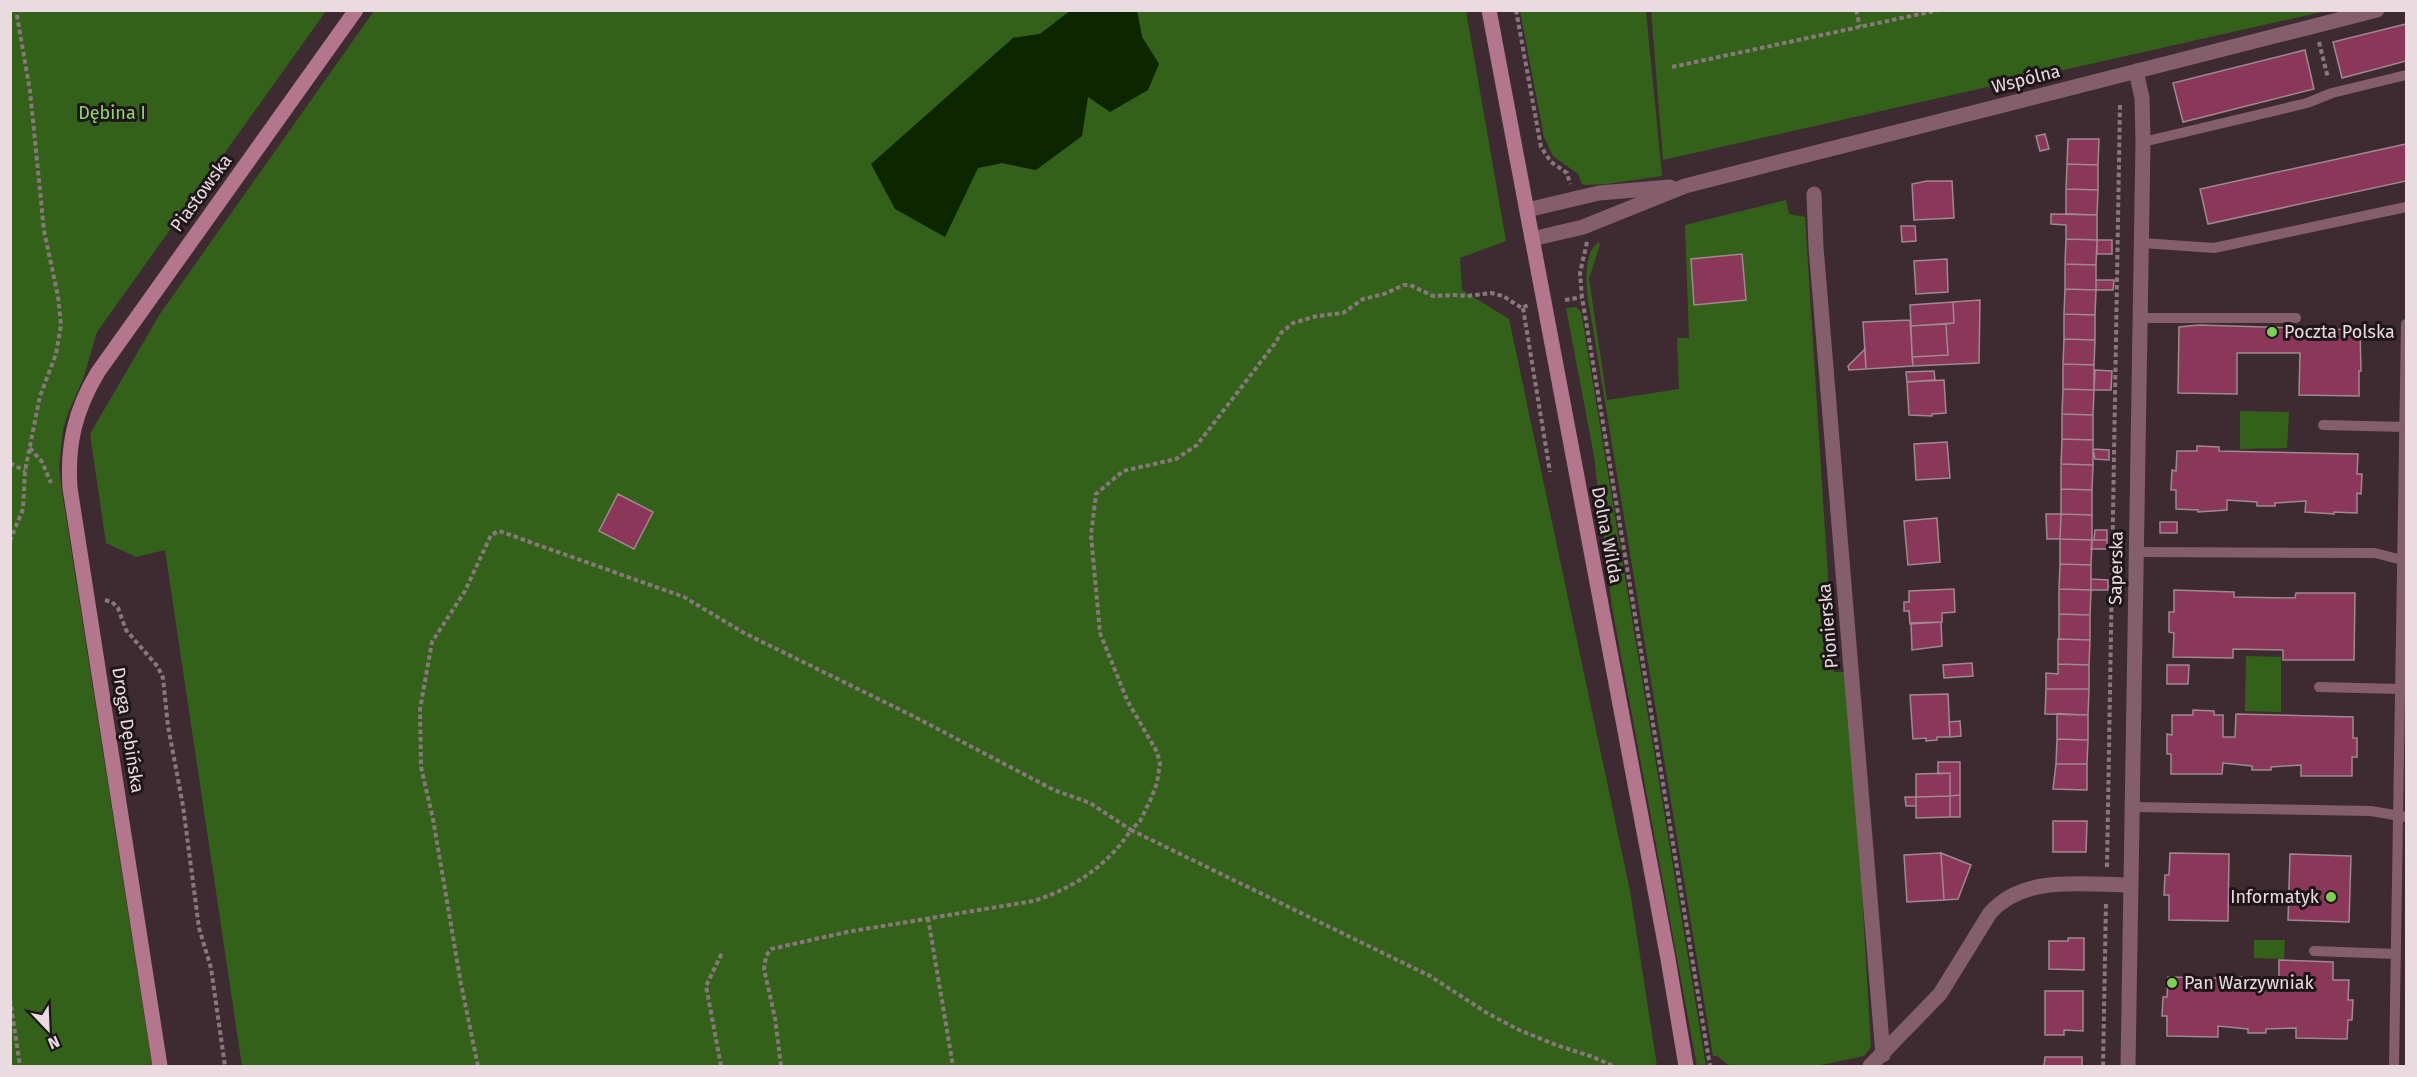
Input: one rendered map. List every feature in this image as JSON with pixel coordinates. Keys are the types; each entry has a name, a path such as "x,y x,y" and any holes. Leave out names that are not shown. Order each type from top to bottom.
{"street":[{"name":"Piastowska","path":"82,400 144,304 356,10"},
{"name":"Dolna Wilda","path":"1489,10 1532,239 1538,305 1668,958 1686,1066"},
{"name":"Wspólna","path":"1532,239 1583,227 1684,186 2377,10"},
{"name":"Saperska","path":"2128,1066 2143,142 2142,98 2136,71"},
{"name":"Wspólna","path":"1527,210 1599,193 1684,186"},
{"name":"Pionierska","path":"1814,194 1816,247 1883,1055"},
{"name":"Droga Dębińska","path":"82,400 71,438 69,467 160,1066"},
{"path":"1870,1066 1940,994 1990,913 1998,904 2039,885 2130,885"}],"lane":[{"path":"2143,142 2307,103 2332,93 2406,75"},
{"path":"2142,243 2214,248 2406,207"},
{"path":"2141,318 2296,318"},
{"path":"2394,1066 2396,954 2401,941 2406,324"},
{"path":"2324,425 2405,427"},
{"path":"2136,552 2375,553 2404,560"},
{"path":"2319,687 2402,694"},
{"path":"2132,807 2371,811 2402,816"},
{"path":"2314,951 2396,954"}],"path":[{"path":"10,541 22,509 26,471 40,396 56,354 61,325 58,296 44,231 30,91 16,10"},
{"path":"1515,10 1542,147 1551,162 1567,173 1575,199"},
{"path":"1856,10 1860,27"},
{"path":"1672,67 1939,10"},
{"path":"2319,41 2332,93"},
{"path":"2106,877 2120,103"},
{"path":"1583,227 1588,245 1582,262 1582,297 1710,1066"},
{"path":"781,1066 775,1018 764,969 766,956 771,950 847,932 1051,896 1072,886 1100,865 1120,848 1131,830 1140,821 1157,783 1160,763 1157,752 1127,700 1100,633 1091,535 1096,494 1123,471 1176,459 1197,446 1266,357 1281,333 1293,323 1317,316 1343,313 1363,299 1384,294 1404,285 1410,285 1433,296 1491,293 1503,296 1522,308 1538,305"},
{"path":"1565,300 1582,297"},
{"path":"1522,308 1532,303 1538,305"},
{"path":"1522,308 1550,472"},
{"path":"10,463 26,471"},
{"path":"478,1066 461,984 434,819 421,767 420,709 432,642 465,591 491,535 499,531 684,597 744,633 913,716 1054,790 1090,803 1131,830 1430,976 1487,1013 1519,1030 1559,1046 1593,1056 1613,1066"},
{"path":"87,594 112,602 118,608 126,630 158,667 163,678 168,726 183,806 199,928 211,968 225,1066"},
{"path":"2103,1066 2107,895"},
{"path":"928,918 953,1066"},
{"path":"720,1066 706,986 722,954"},
{"path":"10,999 20,1066"}],"green space":[{"path":"1651,10 2326,10 2326,11 1663,160"},
{"name":"Dębina I","path":"10,11 326,11 97,332 83,379 63,430 59,466 61,485 152,1066 11,1066"},
{"path":"374,11 1071,11 1040,34 1012,38 978,168 1002,163 1036,170 1088,96 1159,64 1142,37 1137,11 1466,11 1506,241 1460,258 1462,290 1509,319 1630,891 1657,1066 242,1066 165,550 136,557 106,543 90,434 160,314","holes":["617,495 653,512 634,549 599,531"]},
{"path":"1520,11 1646,11 1662,176 1585,185 1582,184 1578,174 1553,156 1544,137"},
{"path":"1786,200 1789,214 1805,217 1834,672 1849,672 1871,1047 1864,1056 1816,1066 1730,1066 1717,1056 1713,1056 1588,299 1587,268 1590,253 1599,242 1589,279 1607,400 1679,389 1677,338 1689,338 1685,225"},
{"path":"1576,307 1581,312 1583,323 1706,1066 1697,1066 1612,607 1594,456 1566,308"},
{"path":"2240,411 2289,412 2287,448 2240,449"},
{"path":"2246,656 2281,657 2281,712 2245,711"},
{"path":"2254,940 2285,940 2284,959 2254,958"}],"shaded area":[{"path":"1071,10 1137,11 1142,37 1159,64 1148,90 1110,112 1088,97 1082,136 1036,170 1002,163 978,168 945,237 895,209 871,164 1013,38 1040,34"}],"building":[{"path":"2406,24 2406,61 2342,78 2333,42"},
{"path":"2305,50 2314,89 2183,122 2173,83"},
{"path":"2045,134 2049,149 2040,151 2036,136"},
{"path":"2068,139 2099,139 2098,165 2067,164"},
{"path":"2406,144 2406,181 2208,224 2200,189"},
{"path":"2067,164 2098,165 2098,190 2066,189"},
{"path":"1927,181 1952,181 1954,218 1914,220 1912,184"},
{"path":"2066,189 2098,190 2097,215 2066,214"},
{"path":"2051,214 2097,215 2097,240 2066,239 2066,225 2051,224"},
{"path":"1901,226 1915,226 1916,241 1902,242"},
{"path":"2066,239 2097,240 2096,265 2065,264"},
{"path":"2097,240 2112,240 2112,254 2097,254"},
{"path":"1742,254 1746,300 1694,305 1691,259"},
{"path":"1947,259 1948,292 1916,294 1914,261"},
{"path":"2065,264 2096,265 2096,290 2065,289"},
{"path":"2096,280 2114,280 2113,290 2096,290"},
{"path":"2065,289 2096,290 2095,315 2064,314"},
{"path":"1980,300 1979,363 1913,366 1912,357 1948,355 1946,324 1954,323 1953,302"},
{"path":"1953,302 1954,323 1911,326 1910,305"},
{"path":"2064,314 2095,315 2095,340 2064,339"},
{"path":"1910,320 1913,366 1866,369 1863,322"},
{"path":"1946,324 1948,355 1912,357 1911,326"},
{"path":"2199,325 2360,330 2359,396 2299,395 2300,353 2237,353 2237,394 2178,393 2179,327"},
{"path":"2064,339 2095,340 2094,365 2063,364"},
{"path":"1865,349 1866,369 1849,370 1848,366"},
{"path":"2063,364 2094,365 2094,390 2063,389"},
{"path":"2095,370 2112,371 2111,390 2094,390"},
{"path":"1934,371 1935,380 1907,382 1906,372"},
{"path":"1944,380 1946,413 1932,414 1932,416 1909,415 1907,382"},
{"path":"2063,389 2094,390 2093,415 2062,414"},
{"path":"2062,414 2093,415 2093,440 2062,439"},
{"path":"2062,439 2093,440 2093,465 2061,464"},
{"path":"1947,442 1950,478 1916,480 1914,444"},
{"path":"2197,446 2219,447 2219,451 2358,454 2357,474 2362,474 2361,494 2357,493 2357,513 2305,512 2306,501 2275,503 2275,506 2257,506 2257,502 2227,500 2227,510 2198,512 2198,510 2176,509 2176,490 2171,490 2172,470 2176,471 2177,451 2197,451"},
{"path":"2093,449 2109,450 2109,460 2095,459"},
{"path":"2061,464 2093,465 2092,490 2061,489"},
{"path":"2061,489 2092,490 2092,515 2061,514"},
{"path":"618,494 653,512 634,549 599,531"},
{"path":"2046,514 2061,514 2060,539 2047,539"},
{"path":"2061,514 2092,515 2092,540 2060,539"},
{"path":"1937,518 1940,562 1908,565 1904,521"},
{"path":"2160,522 2177,522 2177,533 2160,533"},
{"path":"2095,530 2107,530 2107,540 2094,540"},
{"path":"2060,539 2092,540 2091,565 2060,564"},
{"path":"2092,540 2107,540 2107,549 2091,549"},
{"path":"2060,564 2091,565 2091,590 2059,589"},
{"path":"2091,579 2108,580 2108,590 2091,590"},
{"path":"1954,589 1955,612 1942,613 1942,622 1910,624 1909,611 1904,611 1904,602 1909,602 1909,591"},
{"path":"2059,589 2091,590 2090,615 2059,614"},
{"path":"2174,590 2234,592 2234,597 2295,598 2296,593 2355,593 2354,660 2283,660 2283,650 2233,649 2233,658 2173,657 2174,633 2169,632 2169,612 2174,612"},
{"path":"2059,614 2090,615 2090,640 2059,639"},
{"path":"1941,622 1942,646 1912,650 1911,623"},
{"path":"2058,639 2090,640 2089,665 2058,664"},
{"path":"1972,663 1973,676 1944,678 1943,665"},
{"path":"2058,664 2089,665 2089,689 2046,689 2046,673 2058,674"},
{"path":"2167,665 2189,665 2188,684 2167,684"},
{"path":"2046,689 2089,689 2088,715 2045,714"},
{"path":"1948,694 1950,737 1937,737 1937,740 1926,741 1926,738 1913,739 1910,695"},
{"path":"2193,710 2214,711 2214,715 2223,715 2223,737 2235,737 2236,714 2353,717 2353,738 2357,738 2357,757 2352,757 2352,776 2301,776 2301,765 2271,767 2271,770 2252,770 2252,766 2223,763 2222,774 2171,774 2171,754 2167,754 2167,734 2172,735 2172,715 2193,715"},
{"path":"2057,714 2088,715 2088,740 2057,739"},
{"path":"1960,721 1961,736 1950,737 1949,722"},
{"path":"2057,739 2088,740 2087,764 2056,764"},
{"path":"1938,762 1960,762 1960,795 1950,796 1950,773 1938,774"},
{"path":"2056,764 2087,764 2087,790 2053,789"},
{"path":"1950,773 1950,796 1916,797 1916,774"},
{"path":"1960,795 1960,817 1950,817 1950,796"},
{"path":"1950,796 1950,817 1916,818 1916,797"},
{"path":"1905,797 1916,797 1916,806 1906,806"},
{"path":"2053,821 2087,821 2086,852 2053,852"},
{"path":"1941,853 1944,900 1907,902 1904,855"},
{"path":"1941,853 1971,865 1958,899 1944,900"},
{"path":"2170,853 2229,854 2228,921 2169,920 2169,895 2164,895 2165,875 2169,875"},
{"path":"2290,854 2351,856 2349,922 2288,920"},
{"path":"2068,938 2084,938 2084,970 2049,969 2049,941 2068,941"},
{"path":"2279,960 2333,962 2333,980 2349,980 2348,1000 2353,1000 2352,1020 2348,1020 2347,1039 2296,1038 2296,1028 2266,1029 2266,1033 2248,1033 2248,1029 2218,1026 2218,1037 2167,1036 2167,1016 2162,1016 2163,997 2167,997 2168,977 2219,978 2219,989 2231,989 2232,977 2279,978"},
{"path":"2045,991 2083,991 2083,1031 2064,1030 2064,1035 2045,1035"},
{"path":"2045,1057 2082,1057 2082,1066 2044,1066"}],"place":[{"name":"Poczta Polska","path":"2272,332"},
{"name":"Informatyk","path":"2331,897"},
{"name":"Pan Warzywniak","path":"2172,983"}]}
